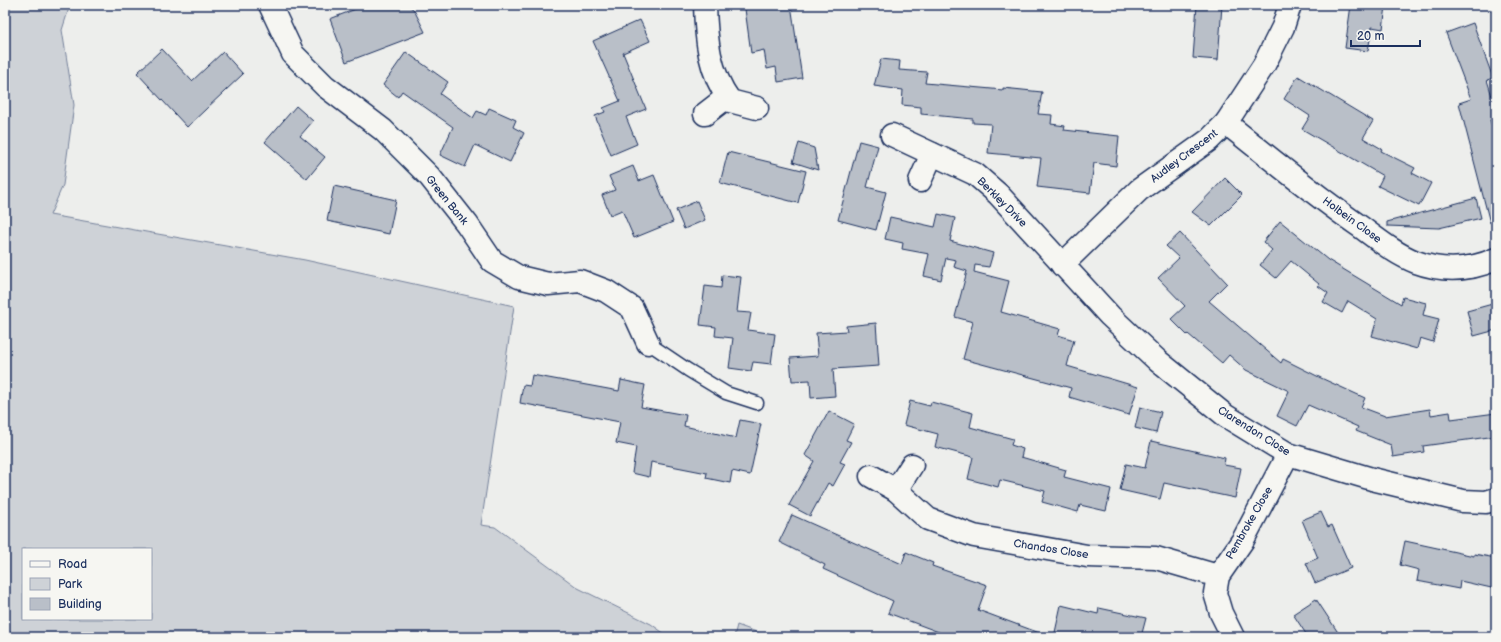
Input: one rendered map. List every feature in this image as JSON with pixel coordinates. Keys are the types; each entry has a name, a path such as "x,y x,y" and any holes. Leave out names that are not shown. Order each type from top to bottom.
{"street":[{"name":"Green Bank","path":"270,5 294,54 325,86 383,130 424,172 467,224 492,261 519,277 548,284 580,281 606,291 632,308 648,343"},
{"path":"705,5 706,39 716,78 730,101 757,108"},
{"name":"Audley Crescent","path":"1062,265 1139,190 1209,140 1226,123 1264,64 1283,27 1290,5"},
{"path":"705,114 727,97"},
{"name":"Holbein Close","path":"1226,123 1312,192 1394,251 1416,262 1440,268 1463,269 1496,259"},
{"name":"Berkley Drive","path":"892,135 975,174 998,194 1062,265"},
{"path":"920,181 932,154"},
{"name":"Clarendon Close","path":"1062,265 1110,316 1158,361 1226,416 1288,454 1372,479 1463,501 1486,502 1496,499"},
{"name":"Pembroke Close","path":"1233,637 1221,613 1215,593 1218,576 1242,540 1288,454"},
{"path":"896,490 912,465"},
{"name":"Chandos Close","path":"871,476 896,490 928,519 974,536 1087,556 1156,558 1218,576"}],"lane":[{"path":"648,343 726,393 757,403"}],"green space":[{"path":"5,5 70,5 62,30 74,105 63,185 50,215 305,260 514,306 481,525 495,527 578,588 651,624 669,637 5,637"},
{"path":"737,625 770,637 734,637"}],"building":[{"path":"366,5 408,5 414,10 425,32 346,62 330,19"},
{"path":"771,5 791,5 802,78 778,82 776,67 767,69 764,50 751,53 745,9"},
{"path":"1197,5 1222,5 1218,60 1193,58"},
{"path":"1351,5 1386,6 1383,29 1372,27 1368,51 1345,48"},
{"path":"640,20 650,41 623,53 646,109 626,117 637,144 611,155 595,116 605,112 603,108 620,101 593,41"},
{"path":"1473,23 1493,78 1487,80 1496,109 1496,118 1490,120 1496,140 1496,222 1490,223 1459,103 1471,99 1446,33"},
{"path":"162,49 192,81 223,52 243,74 187,127 137,73"},
{"path":"406,52 448,82 440,94 473,118 477,111 486,115 489,108 516,120 513,127 524,133 510,162 475,145 465,167 440,155 453,127 402,91 398,97 383,85"},
{"path":"881,59 900,61 899,70 927,72 925,83 1042,92 1038,114 1052,115 1051,124 1065,126 1064,130 1119,136 1116,166 1094,163 1090,193 1037,187 1041,158 988,153 991,124 973,123 973,119 921,114 921,107 902,105 903,90 874,86"},
{"path":"1298,76 1373,121 1363,138 1382,149 1381,151 1415,168 1412,173 1431,183 1419,206 1378,186 1383,176 1302,129 1310,116 1284,99"},
{"path":"296,106 313,121 300,136 325,157 307,179 265,142"},
{"path":"859,141 878,146 867,187 886,192 876,230 838,220"},
{"path":"799,143 814,148 818,170 793,162"},
{"path":"728,152 806,171 798,203 720,183"},
{"path":"633,166 639,181 654,175 673,222 634,238 622,210 610,215 602,195 615,190 609,176"},
{"path":"1225,178 1242,195 1211,226 1192,212"},
{"path":"334,186 396,200 389,234 327,221"},
{"path":"1476,198 1481,218 1439,228 1387,226 1387,222"},
{"path":"697,201 705,220 684,229 676,210"},
{"path":"938,214 955,218 950,241 993,253 989,267 975,265 974,272 1009,281 1001,312 1060,329 1058,335 1074,340 1067,366 1138,387 1129,415 1069,397 1071,388 963,359 973,322 955,317 967,271 954,267 956,260 946,258 941,280 924,276 929,254 902,249 903,243 885,239 890,217 935,227"},
{"path":"1280,221 1328,260 1401,304 1403,297 1426,303 1423,315 1439,319 1433,342 1420,338 1417,349 1372,336 1377,319 1348,301 1342,313 1323,302 1328,293 1318,286 1319,284 1291,261 1276,278 1260,265 1272,250 1263,242"},
{"path":"1180,233 1227,283 1209,301 1281,363 1283,359 1365,398 1361,407 1385,416 1430,409 1431,415 1450,412 1451,419 1496,413 1496,436 1423,446 1424,452 1393,457 1391,445 1356,431 1358,427 1308,405 1297,426 1277,416 1289,391 1246,370 1229,355 1222,363 1188,334 1187,335 1171,319 1185,306 1158,278 1179,258 1166,246"},
{"path":"722,275 741,277 737,312 751,313 748,330 775,334 771,364 753,362 751,371 729,368 733,338 715,336 716,327 700,325 705,286 721,288"},
{"path":"1496,303 1496,330 1474,336 1467,311"},
{"path":"876,323 879,366 833,369 835,396 811,398 810,380 792,381 790,358 818,356 816,333 847,331 846,326"},
{"path":"532,375 619,391 621,380 645,385 641,407 686,415 684,426 736,438 740,420 761,424 750,475 732,471 730,483 706,478 707,473 651,462 649,477 632,473 636,447 616,443 620,422 520,403 523,385 530,386"},
{"path":"910,401 930,406 931,402 973,413 970,427 1013,439 1011,445 1023,449 1021,457 1066,470 1064,477 1111,489 1106,511 1080,505 1078,512 1042,502 1045,491 1000,480 998,487 968,479 973,457 935,447 938,434 904,425"},
{"path":"1140,407 1161,412 1156,433 1135,428"},
{"path":"829,411 854,424 846,440 851,442 840,462 845,464 833,486 828,483 810,516 789,505 814,461 805,455"},
{"path":"1151,441 1225,458 1224,465 1241,468 1235,498 1164,483 1160,499 1120,490 1126,464 1145,468"},
{"path":"1321,512 1328,527 1332,525 1351,568 1315,583 1306,563 1318,558 1302,520"},
{"path":"792,515 902,564 906,552 933,563 932,566 987,585 978,610 1045,635 1044,637 952,637 888,613 893,601 823,569 825,565 779,542"},
{"path":"1405,541 1474,556 1474,554 1496,558 1496,589 1460,581 1459,589 1417,581 1419,570 1400,565"},
{"path":"1316,599 1341,637 1308,637 1293,614"},
{"path":"1061,605 1098,614 1099,608 1146,618 1141,637 1054,637"}]}
